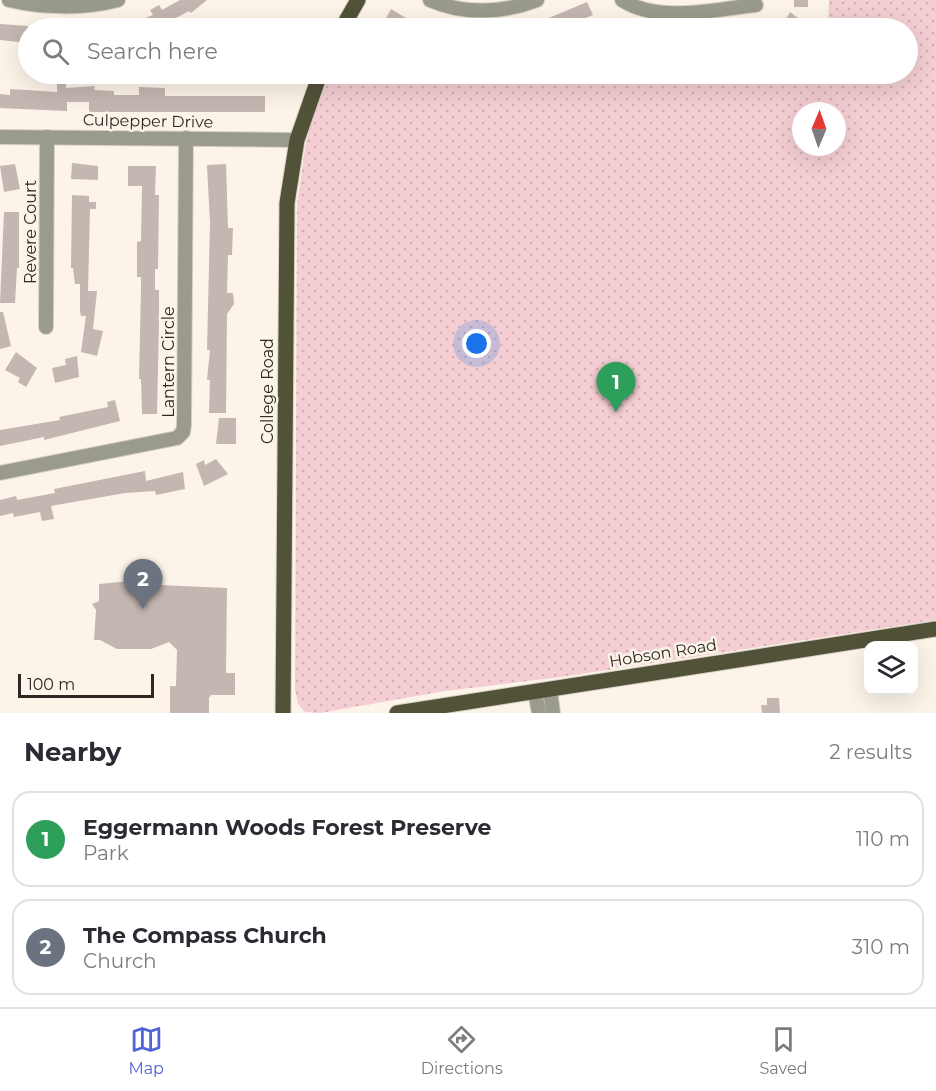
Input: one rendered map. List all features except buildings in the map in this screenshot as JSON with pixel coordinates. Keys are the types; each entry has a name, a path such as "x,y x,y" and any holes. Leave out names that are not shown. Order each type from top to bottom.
{"main road":[{"path":"348,18 358,0"},
{"name":"College Road","path":"283,713 286,235 289,184 297,140 317,84"},
{"name":"Hobson Road","path":"397,713 936,629"}],"street":[{"path":"9,0 28,4 85,5 118,0"},
{"path":"430,0 452,7 479,10 505,9 537,0"},
{"path":"622,0 642,9 668,13 756,5"},
{"name":"Culpepper Drive","path":"0,137 297,140"},
{"name":"Revere Court","path":"46,327 47,137"},
{"name":"Lantern Circle","path":"0,473 177,438 182,435 184,425 186,138"},
{"path":"539,713 542,691"},
{"path":"542,691 553,713"}],"shaded area":[{"path":"829,0 936,0 936,620 561,677 445,691 320,713 305,712 298,704 295,690 297,204 307,135 325,84 918,84 918,18 828,18"}],"place":[{"name":"Eggermann Woods Forest Preserve","path":"616,412"},
{"name":"The Compass Church","path":"143,609"}]}
